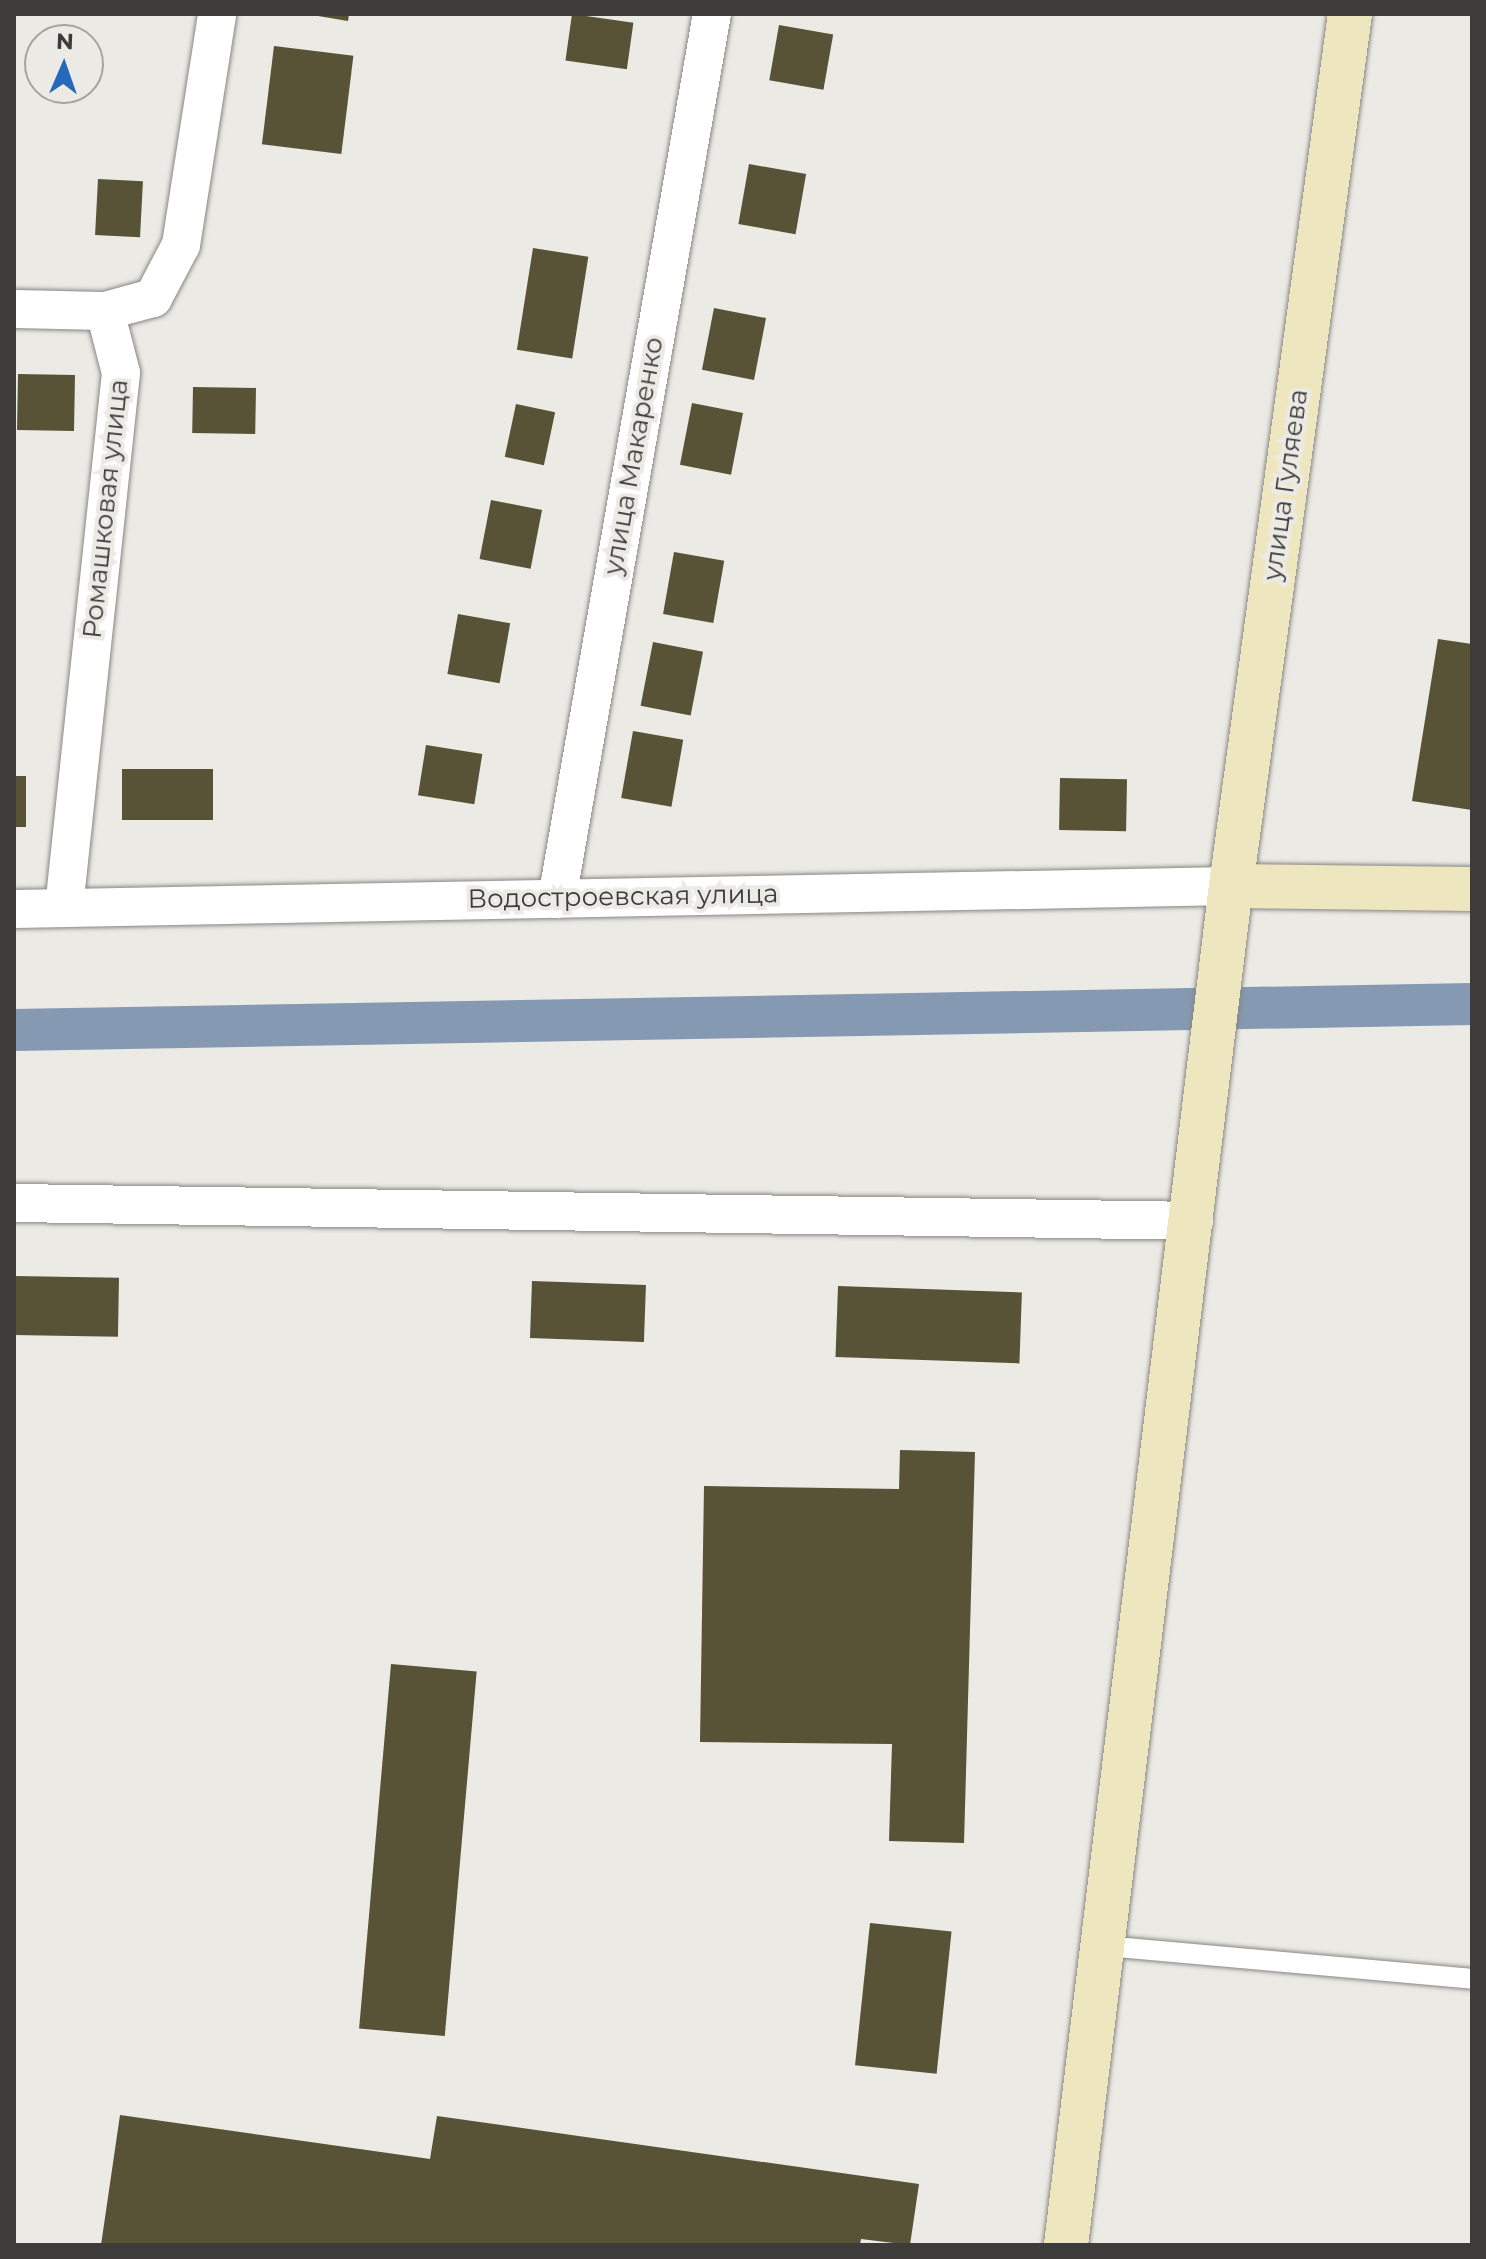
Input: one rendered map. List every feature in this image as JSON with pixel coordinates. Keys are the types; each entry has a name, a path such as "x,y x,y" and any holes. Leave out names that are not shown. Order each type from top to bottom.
{"main road":[{"name":"улица Гуляева","path":"1066,2245 1194,1221 1231,886 1350,14"},
{"path":"1231,886 1472,889"}],"street":[{"path":"14,309 105,311 153,298 181,245 217,14"},
{"name":"улица Макаренко","path":"557,899 712,14"},
{"name":"Ромашковая улица","path":"64,908 121,373 105,311"},
{"name":"Водостроевская улица","path":"14,909 1231,886"},
{"path":"14,1203 1194,1221"}],"lane":[{"path":"1105,1946 1472,1979"}],"building":[{"path":"306,14 349,14 348,21"},
{"path":"572,14 633,23 627,69 565,61"},
{"path":"779,25 833,35 823,90 769,80"},
{"path":"274,46 353,56 341,154 262,144"},
{"path":"749,164 806,174 796,234 738,224"},
{"path":"98,179 143,181 140,237 95,235"},
{"path":"533,248 588,257 572,358 517,350"},
{"path":"714,308 766,318 754,380 702,370"},
{"path":"18,374 75,375 74,431 17,430"},
{"path":"193,387 256,388 255,434 192,433"},
{"path":"692,403 743,413 731,475 680,465"},
{"path":"516,404 555,412 544,465 505,457"},
{"path":"491,500 542,510 531,569 480,559"},
{"path":"674,552 724,561 713,623 663,614"},
{"path":"458,614 510,623 500,683 447,674"},
{"path":"1438,639 1472,644 1472,810 1412,801"},
{"path":"653,642 703,652 691,716 641,706"},
{"path":"633,731 683,740 671,807 621,798"},
{"path":"426,745 482,754 474,804 418,795"},
{"path":"122,769 213,769 213,820 122,820"},
{"path":"14,776 26,776 26,827 14,827"},
{"path":"1060,778 1127,779 1126,831 1059,830"},
{"path":"14,1276 119,1278 118,1337 14,1335"},
{"path":"532,1281 646,1285 644,1342 530,1338"},
{"path":"838,1286 1022,1292 1019,1363 836,1357"},
{"path":"900,1450 975,1452 964,1843 889,1841 892,1744 700,1742 704,1486 899,1489"},
{"path":"391,1664 477,1671 445,2036 359,2029"},
{"path":"870,1923 952,1932 937,2074 855,2065"},
{"path":"120,2115 430,2159 437,2116 919,2184 910,2245 861,2239 860,2245 101,2245"}],"waterway":[{"path":"14,1030 1472,1004"}]}
